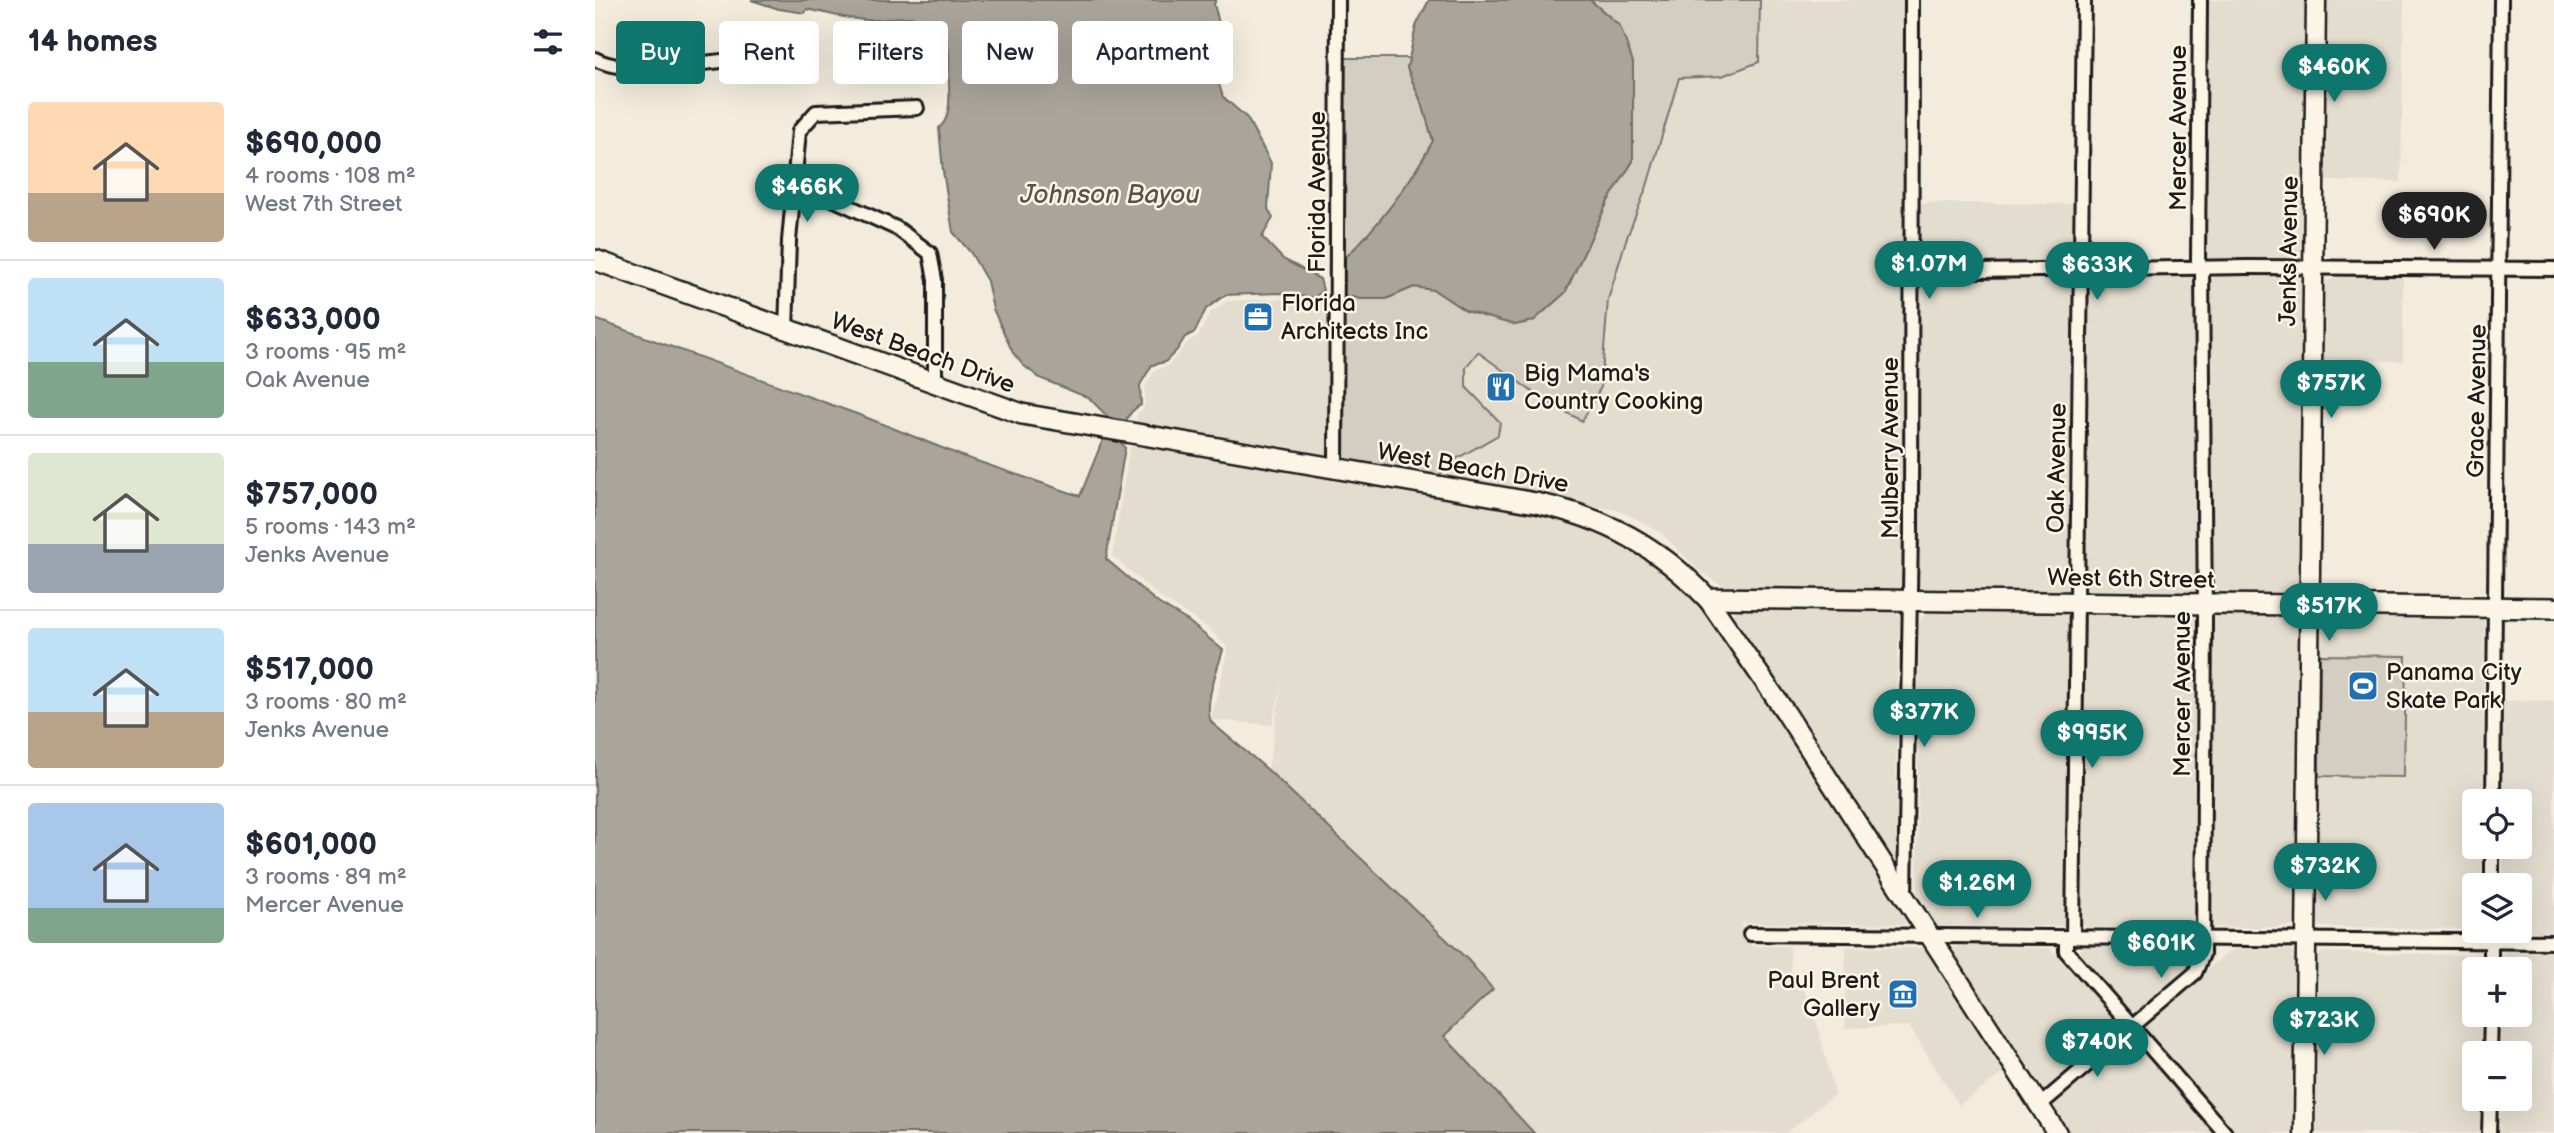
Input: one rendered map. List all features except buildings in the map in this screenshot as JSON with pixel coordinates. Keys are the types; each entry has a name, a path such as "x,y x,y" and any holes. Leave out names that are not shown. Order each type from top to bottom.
{"main road":[{"name":"West Beach Drive","path":"595,260 1021,414 1536,503 1593,518 1624,532 1655,552 1707,598"},
{"name":"West 6th Street","path":"1707,598 2554,608"}],"street":[{"name":"Florida Avenue","path":"1336,468 1338,0"},
{"name":"Mulberry Avenue","path":"1905,896 1910,601 1912,0"},
{"name":"Oak Avenue","path":"2084,0 2077,603 2070,937 2066,951 2225,1133"},
{"name":"Mercer Avenue","path":"2039,1106 2198,969 2203,954 2202,268 2198,260 2200,0"},
{"name":"Jenks Avenue","path":"2304,1133 2316,0"},
{"name":"Grace Avenue","path":"2493,789 2501,0"},
{"path":"595,59 603,63 638,68 719,61"},
{"path":"786,330 789,241 799,131 816,112 917,108"},
{"path":"794,181 898,229 930,253 935,280 935,383"},
{"path":"1912,272 2313,267 2554,269"},
{"name":"West Beach Drive","path":"1707,598 1763,678 2057,1133"},
{"path":"1751,934 2305,940 2462,937"},
{"path":"2532,940 2554,942"},
{"path":"2489,1133 2490,1111"}],"shaded area":[{"path":"1590,0 1760,0 1759,62 1722,76 1679,78 1647,186 1626,240 1608,300 1601,387 1582,421 1542,399 1478,352 1466,367 1466,387 1500,422 1498,435 1458,458 1437,477 1342,461 1344,295 1361,299 1386,299 1414,287 1434,290 1466,311 1515,325 1533,321 1565,293 1608,201 1633,161 1620,26"},
{"path":"1760,0 1910,0 1905,528 1903,584 1898,590 1727,588 1702,573 1662,534 1616,510 1437,477 1458,458 1498,435 1500,422 1466,387 1466,367 1478,352 1542,399 1582,421 1601,387 1608,300 1680,78 1722,76 1758,62"},
{"path":"2202,0 2305,0 2302,245 2300,253 2286,260 2204,261 2201,247"},
{"path":"2327,0 2404,0 2401,182 2326,181"},
{"path":"1344,58 1410,58 1407,68 1423,106 1433,141 1393,204 1344,259"},
{"path":"1920,203 2076,204 2075,263 1926,265 1920,256"},
{"path":"2107,273 2190,274 2199,285 2198,590 2195,594 2084,590 2087,285 2092,277"},
{"path":"2219,274 2282,275 2296,277 2302,282 2299,585 2292,594 2216,594 2211,590 2210,284 2212,278"},
{"path":"2403,275 2403,361 2324,360 2324,288 2327,281 2341,277"},
{"path":"1927,278 2068,278 2072,281 2069,592 1927,591 1918,585 1921,283"},
{"path":"1332,292 1330,460 1135,426 1138,412 1143,410 1145,403 1145,387 1155,370 1168,366 1188,342 1199,335 1210,313 1227,301 1281,299 1314,303"},
{"path":"1130,446 1226,458 1535,511 1594,529 1637,551 1678,583 1702,608 1731,646 1911,922 1741,923 1752,946 1790,946 1791,971 1811,1001 1835,1094 1786,1133 1534,1133 1444,1036 1493,990 1469,961 1268,770 1282,682 1272,725 1211,720 1228,652 1226,646 1208,628 1161,598 1112,556"},
{"path":"1736,610 1893,612 1898,615 1896,863 1732,615"},
{"path":"1927,613 2063,613 2068,617 2069,797 2064,926 1937,926 1919,900 1919,626 1921,618"},
{"path":"2087,614 2192,615 2196,618 2194,923 2191,927 2083,925 2083,617"},
{"path":"2217,615 2294,616 2300,620 2295,922 2292,927 2215,927 2211,923 2214,619"},
{"path":"2323,618 2484,620 2483,789 2462,789 2462,859 2482,859 2482,873 2462,873 2462,929 2321,927 2317,924 2319,776 2404,777 2406,656 2320,655"},
{"name":"Panama City Skate Park","path":"2320,655 2406,656 2404,777 2319,776"},
{"path":"2504,701 2554,701 2554,932 2532,932 2532,873 2503,873 2503,859 2532,859 2532,789 2503,789"},
{"path":"1957,946 2050,948 2120,1027 2049,1089 2044,1090 1951,950"},
{"path":"1846,947 1927,948 2008,1070 1959,1105 1909,1026 1845,1028"},
{"path":"2081,949 2187,949 2193,958 2189,966 2133,1018 2081,955"},
{"path":"2235,949 2290,950 2296,954 2294,1133 2238,1133 2145,1030 2146,1024"},
{"path":"2322,952 2480,955 2462,957 2462,1027 2481,1027 2480,1041 2462,1041 2462,1111 2480,1111 2479,1133 2315,1133 2317,956"},
{"path":"2505,952 2554,952 2554,1133 2500,1133 2500,1111 2532,1111 2532,1041 2500,1041 2501,1027 2532,1027 2532,957 2502,955"},
{"path":"2129,1039 2214,1133 2070,1133 2053,1104"}],"water":[{"name":"Johnson Bayou","path":"751,0 1216,0 1214,4 1218,21 1072,21 1072,84 1219,84 1223,97 1247,118 1271,163 1268,209 1273,218 1262,237 1283,259 1320,279 1323,290 1314,298 1281,293 1225,295 1206,309 1195,332 1185,337 1165,362 1152,365 1140,385 1141,405 1128,416 1123,431 1121,442 1125,448 1106,559 1158,603 1188,621 1223,650 1210,698 1209,716 1212,723 1268,770 1469,961 1493,989 1444,1036 1534,1133 595,1133 595,319 865,417 962,456 1080,496 1103,439 1107,416 1089,398 1040,378 1023,365 1013,353 993,309 987,281 971,253 953,232 939,128 946,118 949,106 948,21 903,17 862,20 807,9 805,13 779,9"},
{"path":"1429,0 1590,0 1620,26 1633,62 1633,161 1608,201 1565,293 1533,321 1515,325 1466,311 1434,290 1414,287 1386,299 1361,299 1344,295 1344,259 1393,204 1433,141 1423,106 1407,68 1416,26"}],"place":[{"name":"Florida Architects Inc","path":"1258,317"},
{"name":"Big Mama's Country Cooking","path":"1501,387"},
{"name":"Panama City Skate Park","path":"2363,686"},
{"name":"Paul Brent Gallery","path":"1903,994"}]}
